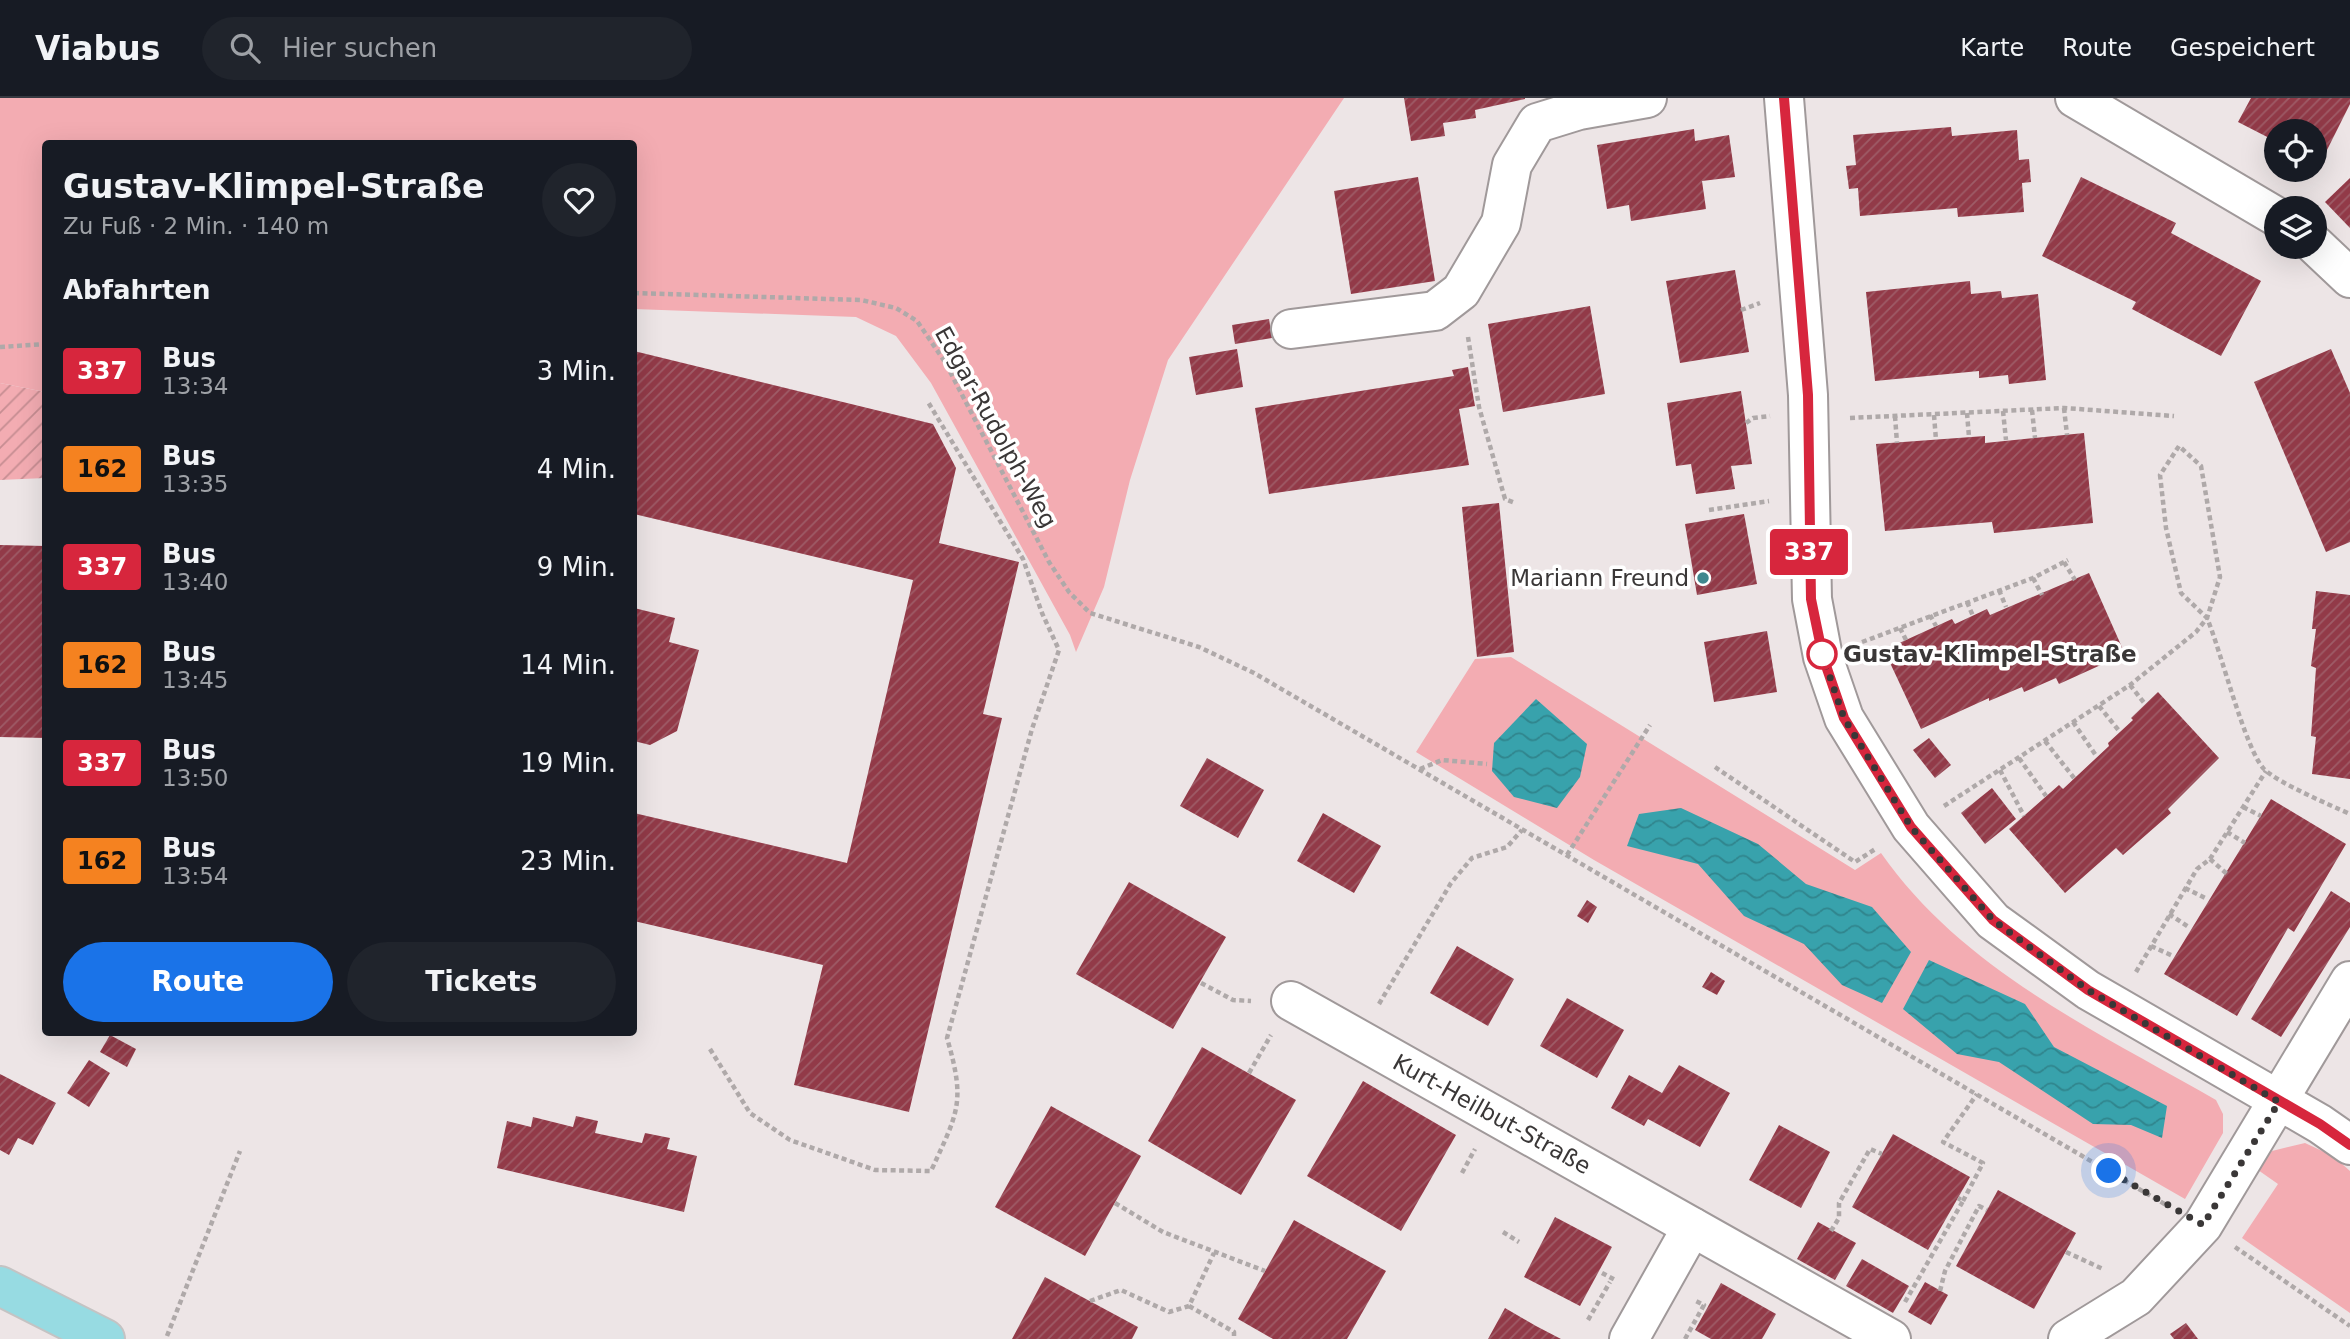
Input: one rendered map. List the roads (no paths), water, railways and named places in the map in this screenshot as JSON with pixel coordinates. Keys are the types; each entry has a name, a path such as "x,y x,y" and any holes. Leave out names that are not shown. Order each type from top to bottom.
{"main road":[{"path":"0,1286 105,1339"}],"street":[{"path":"1291,329 1434,311 1461,291 1501,223 1512,165 1537,123 1578,104 1647,98"},
{"path":"1784,98 1808,395 1811,599 1823,657 1844,718 1911,827 1993,920 2088,990 2320,1124 2350,1145"},
{"path":"2075,98 2264,209"},
{"path":"2327,256 2350,278"},
{"path":"2068,1339 2136,1297 2203,1225 2350,981"},
{"name":"Kurt-Heilbut-Straße","path":"1291,1001 1888,1337"},
{"path":"1629,1339 1692,1227"}],"water":[{"path":"1536,699 1587,744 1580,777 1557,808 1514,797 1492,771 1494,743"},
{"path":"1681,808 1758,844 1806,884 1872,907 1911,952 1882,1003 1842,985 1804,944 1744,916 1698,864 1627,846 1639,814"},
{"path":"1929,960 2025,1004 2054,1047 2167,1106 2162,1138 2131,1125 2093,1124 1999,1062 1957,1054 1903,1009"}],"place":[{"name":"Mariann Freund","path":"1703,578"},
{"name":"Gustav-Klimpel-Straße","path":"1822,654"}]}
